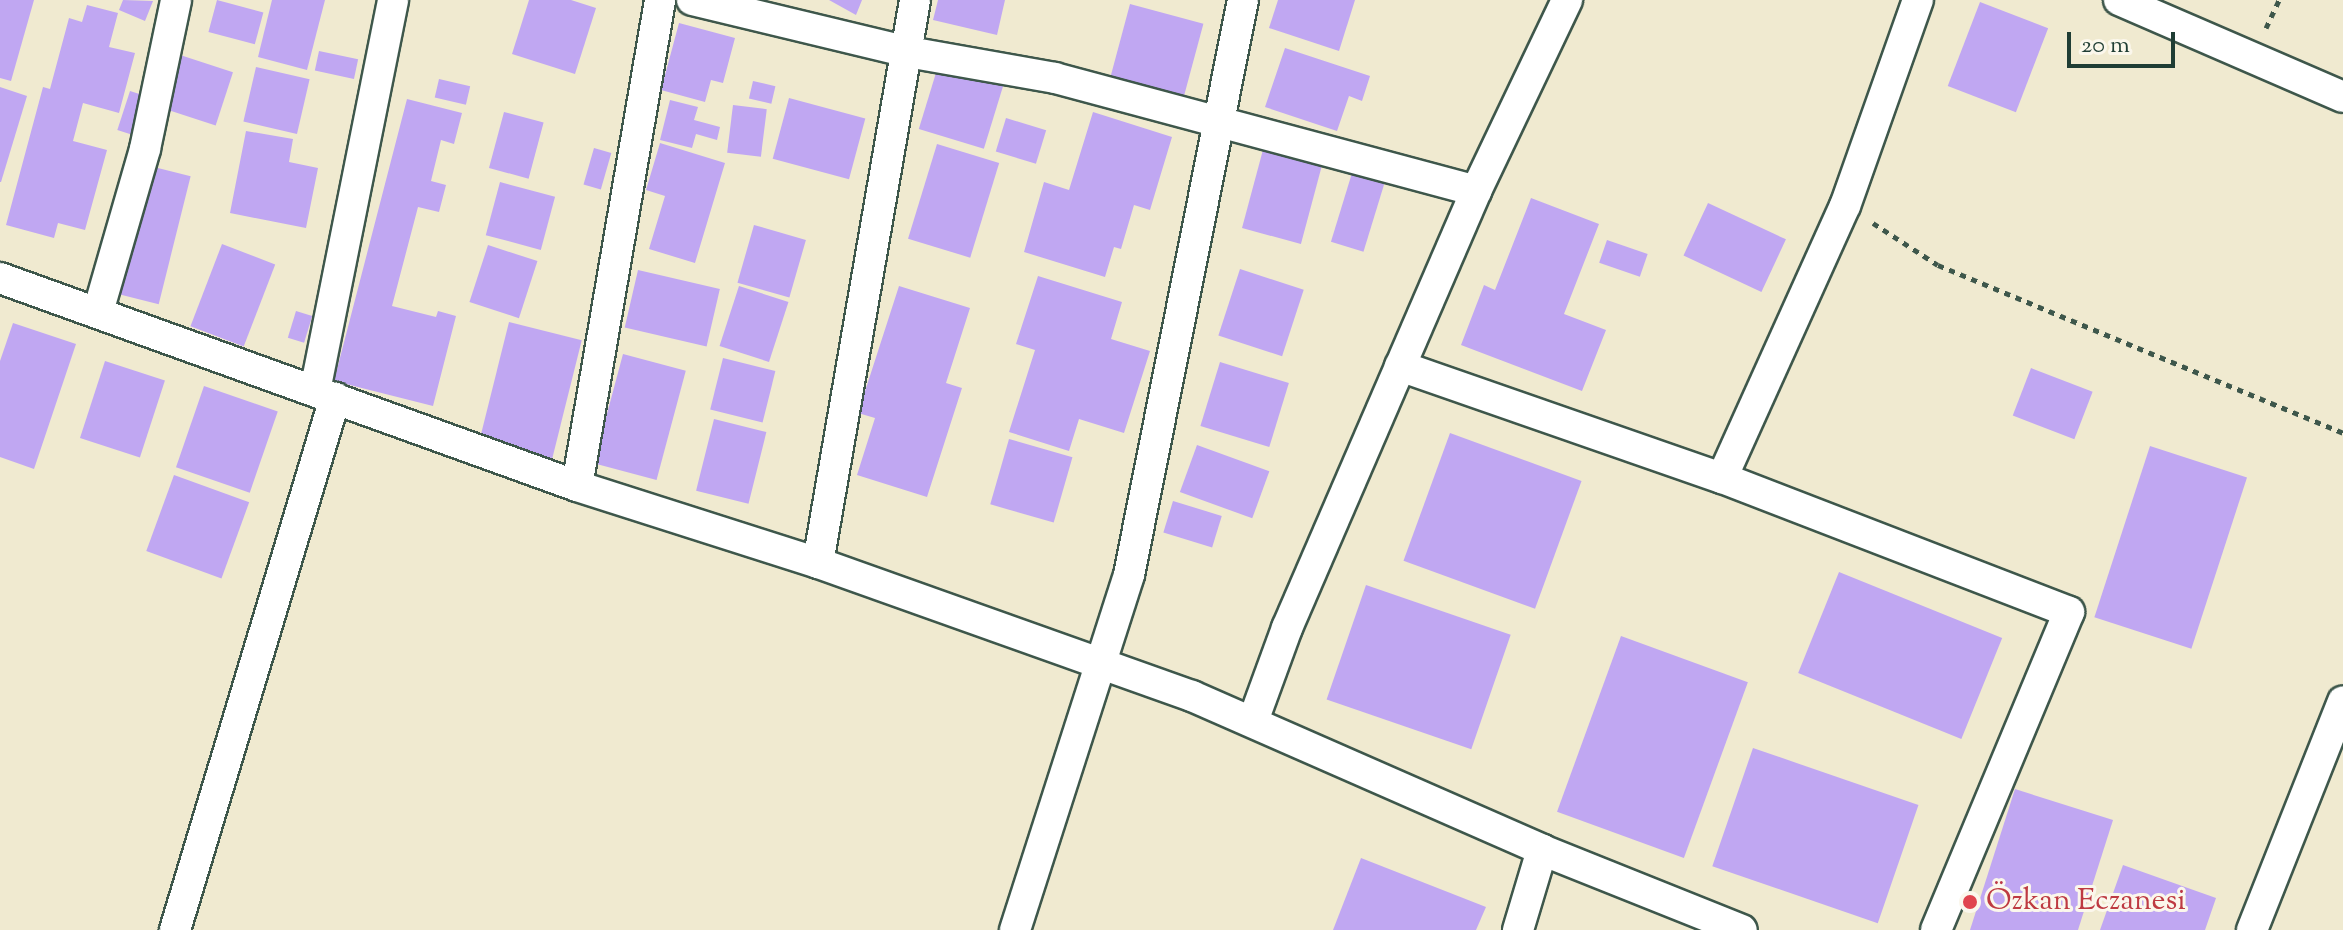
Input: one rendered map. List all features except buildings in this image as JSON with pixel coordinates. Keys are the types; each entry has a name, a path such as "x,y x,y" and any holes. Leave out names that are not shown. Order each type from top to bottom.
{"street":[{"path":"98,312 145,149 176,0"},
{"path":"175,930 325,394 393,0"},
{"path":"577,486 660,0"},
{"path":"692,0 908,52 1055,78 1218,119 1476,191"},
{"path":"818,563 915,0"},
{"path":"1015,930 1129,575 1243,0"},
{"path":"1253,721 1287,628 1476,191 1567,0"},
{"path":"1722,478 1845,206 1918,0"},
{"path":"2119,0 2343,97"},
{"path":"0,278 577,486 818,563 1253,721 1542,850 1742,930"},
{"path":"1400,366 1722,478 2069,612 1936,930"},
{"path":"2252,930 2343,701"},
{"path":"1518,930 1542,850"}],"path":[{"path":"1845,206 1938,265 2343,433"}],"place":[{"name":"Özkan Eczanesi","path":"1970,902"}]}
